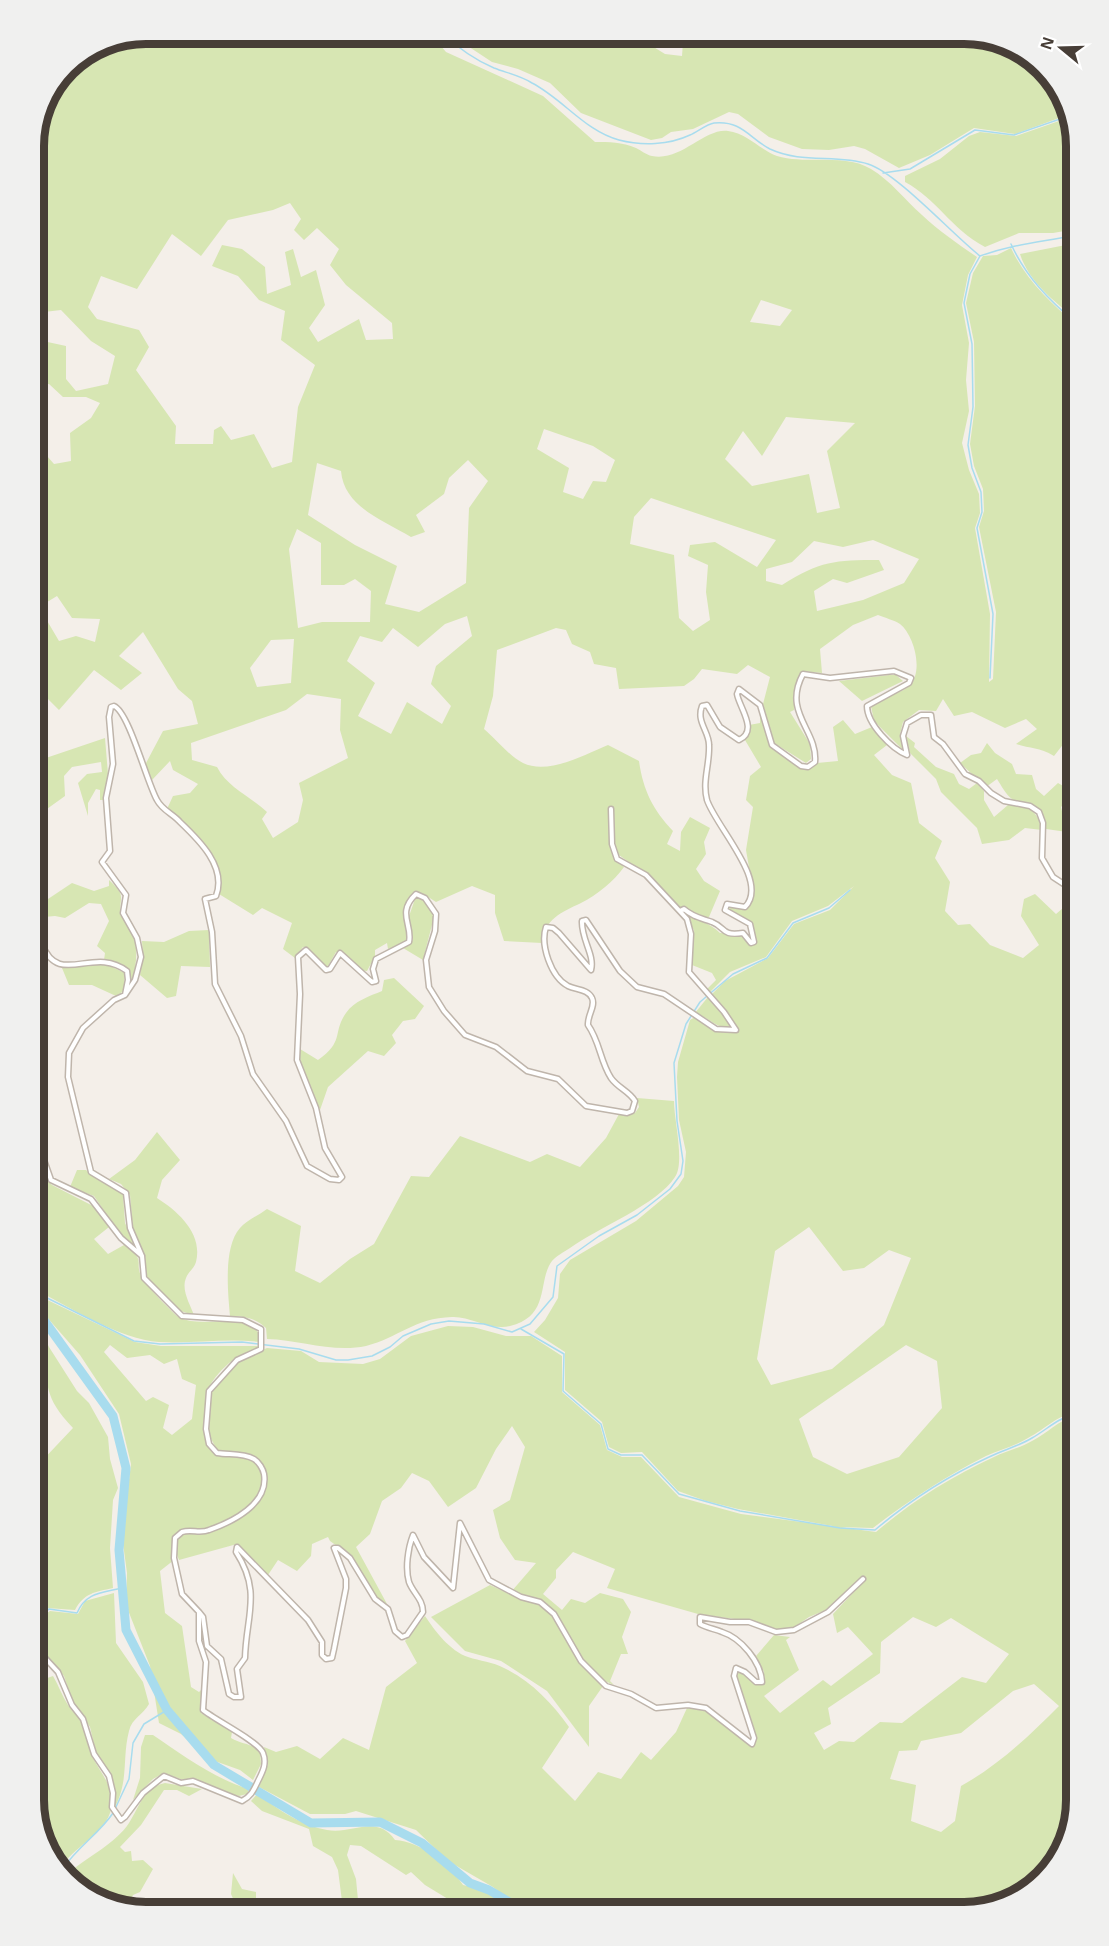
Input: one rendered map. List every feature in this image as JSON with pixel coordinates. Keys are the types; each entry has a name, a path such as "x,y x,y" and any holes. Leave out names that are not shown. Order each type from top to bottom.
{"street":[{"path":"680,911 684,909 699,919 711,922 723,932 743,933 751,943 754,942 750,924 725,910 727,904 745,907 752,888 748,872 708,803 705,770 710,744 700,719 702,706 706,705 720,727 739,740 747,733 747,717 737,694 739,689 743,691 760,705 772,745 801,766 808,767 815,762 816,750 798,717 797,699 800,679 803,675 811,674 830,678 894,671 911,678 909,683 867,706 869,717 875,726 890,743 907,755 903,736 907,723 921,715 931,715 934,737 943,744 965,774 979,781 997,798 1030,806 1039,812 1043,824 1042,858 1053,877 1066,885"},
{"path":"611,809 612,844 617,859 646,875 687,919 691,934 689,972 724,1012 736,1030 716,1029 664,994 637,987 614,963 586,920 582,921 582,928 584,944 592,958 591,970 553,928 546,927 546,952 563,982 587,992 592,997 594,1002 587,1019 588,1025 597,1038 604,1064 611,1077 635,1101 632,1111 627,1113 586,1106 558,1079 526,1071 496,1047 465,1035 444,1011 429,987 426,960 435,931 436,914 420,894 412,898 406,916 409,942 376,959 373,969 376,981 372,982 360,974 340,953 337,953 330,969 326,970 303,950 297,964 300,994 296,1051 300,1069 316,1108 325,1148 342,1177 339,1180 330,1179 308,1166 286,1121 253,1074 241,1036 217,993 212,972 212,932 206,899 216,896 218,890 215,868 203,846 159,803 120,708 111,707 109,717 113,764 106,798 110,850 102,862 126,895 123,913 137,938 141,957 135,980 125,995 114,1000 76,1037 69,1053 68,1077 89,1168 95,1175 126,1193 130,1228 142,1256 144,1278 157,1289 176,1313 196,1318 243,1320 261,1329 261,1349 237,1360 209,1391 206,1429 209,1443 217,1453 245,1456 260,1465 264,1472 262,1491 252,1506 238,1516 202,1533 182,1532 173,1544 182,1594 203,1617 207,1646 221,1659 229,1694 234,1698 241,1697 237,1670 245,1658 243,1648 247,1638 252,1585 236,1552 237,1547 308,1620 321,1642 322,1655 326,1659 332,1658 346,1588 346,1579 334,1548 338,1548 350,1558 375,1599 388,1609 395,1631 402,1637 407,1635 423,1612 423,1606 409,1576 408,1548 413,1535 424,1557 453,1587 456,1578 455,1544 459,1524 461,1524 489,1580 521,1597 540,1602 554,1614 580,1661 606,1686 631,1694 656,1708 688,1705 706,1708 752,1744 754,1738 734,1676 736,1668 745,1672 756,1682 762,1682 762,1674 754,1658 725,1632 700,1624 700,1617 730,1623 749,1622 776,1632 794,1630 828,1612 863,1579"},
{"path":"44,950 46,955 57,964 66,966 97,960 120,966 127,971 129,980 125,995"},
{"path":"44,1161 51,1180 91,1199 115,1232 142,1256"},
{"path":"44,1657 57,1672 72,1705 83,1719 94,1754 109,1776 113,1793 112,1807 117,1818 121,1820 125,1817 143,1793 164,1776 181,1783 198,1783 242,1801 252,1794 264,1769 262,1750 203,1710 206,1662 200,1641 199,1612"}],"green space":[{"path":"132,44 439,44 446,52 543,96 595,142 626,145 650,155 663,157 682,150 710,134 728,131 747,138 777,156 801,160 849,161 860,164 878,174 935,226 977,257 968,275 962,305 969,343 966,380 969,411 962,443 969,470 979,494 980,513 975,528 990,614 989,682 993,679 996,612 979,527 984,511 983,489 974,466 970,444 975,406 974,342 966,303 973,273 983,256 997,255 1011,248 1031,280 1066,316 1066,741 1054,756 1016,744 1037,729 1026,719 1005,728 972,712 954,716 943,699 936,711 919,710 903,722 900,734 904,751 874,721 871,706 908,687 916,673 916,654 905,629 900,624 878,615 853,625 820,649 822,673 802,671 794,692 794,710 790,712 810,744 811,759 806,763 774,743 763,704 770,677 748,665 737,674 702,669 684,686 619,689 616,668 594,664 590,652 572,644 566,630 556,628 497,650 493,696 484,729 513,756 533,766 543,767 566,762 608,745 639,761 650,799 673,831 667,844 680,851 681,832 690,817 710,828 704,842 706,854 696,869 704,881 720,891 709,917 699,917 684,907 679,908 653,879 616,853 612,807 609,809 612,847 618,861 624,867 599,892 555,917 546,928 542,943 504,941 495,913 495,895 472,886 436,902 422,893 414,894 405,908 407,941 388,949 387,943 375,950 375,956 367,971 359,970 340,952 336,952 327,968 307,948 303,947 295,958 283,949 292,923 262,908 253,915 219,894 218,868 213,857 197,835 167,809 173,796 190,793 198,784 173,770 170,761 152,780 145,765 163,731 198,724 192,701 178,689 143,632 119,656 142,673 121,690 94,670 59,710 44,695 44,616 59,641 76,636 95,642 100,619 72,618 57,596 44,604 44,453 54,464 71,461 70,433 91,418 100,403 86,397 63,397 49,384 44,384 44,341 66,346 66,379 76,391 108,384 115,356 91,341 61,310 44,312 44,139 47,119 54,100 78,69 95,57","holes":["290,203 301,219 294,230 304,240 317,228 339,249 330,265 346,285 392,323 393,339 366,340 359,319 318,342 309,328 325,305 316,270 301,277 293,249 285,252 291,285 267,294 265,267 242,249 222,245 212,266 238,276 259,300 285,311 281,340 315,365 298,407 292,462 272,468 254,434 231,440 221,426 214,430 213,444 175,444 176,426 136,370 149,347 139,330 97,319 88,307 101,276 137,289 172,234 201,256 228,220 273,210","761,300 792,310 780,326 750,322","786,417 855,423 827,451 840,508 817,513 809,474 752,486 725,459 743,431 762,456","544,429 593,446 615,460 606,482 593,481 583,499 563,492 569,468 537,449","468,460 488,481 469,508 466,583 419,612 385,604 397,566 355,545 308,515 317,463 341,471 349,494 357,503 377,518 411,537 425,532 416,515 444,494 449,478","651,498 776,540 757,567 715,542 690,545 688,556 708,565 706,592 710,620 693,631 679,618 674,555 630,544 634,517","297,529 321,543 321,585 344,585 355,579 371,591 370,622 322,622 298,628 289,549","873,540 919,559 904,583 863,600 817,611 814,591 833,579 847,583 884,570 879,560 839,562 807,571 782,585 766,581 766,569 792,562 814,541 843,547","467,616 472,636 436,666 431,684 451,706 442,724 407,702 391,734 358,716 375,683 347,661 360,636 382,642 393,628 418,647 445,624","294,639 291,683 257,687 250,668 271,640","307,694 341,699 340,730 348,758 299,783 303,800 298,822 273,838 262,819 267,812 227,781 217,767 192,760 191,743 286,710"]},
{"path":"465,44 653,44 652,46 665,54 682,56 683,44 983,45 1009,54 1031,69 1031,78 1040,78 1055,100 1061,116 1015,134 974,128 930,155 899,168 865,149 854,146 829,150 802,149 769,137 738,114 729,112 693,129 671,132 662,138 651,140 581,113 550,83 518,69 492,62"},
{"path":"1062,120 1066,146 1066,231 1019,233 985,247 962,231 926,197 905,182 905,176 940,159 969,136 980,132 1016,136"},
{"path":"1066,245 1066,311 1036,282 1020,254"},
{"path":"896,675 903,681 862,701 839,681"},
{"path":"760,713 763,713 768,741 801,768 809,768 817,763 838,761 833,727 843,720 855,734 872,727 887,745 874,755 892,775 911,783 919,823 942,841 935,858 950,882 945,911 958,925 970,924 990,945 1023,958 1039,945 1021,916 1024,899 1035,894 1056,914 1066,906 1066,1416 1023,1441 986,1456 956,1472 873,1528 838,1527 738,1509 678,1491 642,1452 621,1453 609,1447 602,1422 565,1390 565,1352 534,1332 545,1320 558,1298 560,1274 570,1260 636,1221 678,1186 684,1177 686,1152 679,1120 677,1077 678,1062 690,1020 695,1017 721,1031 738,1030 727,1011 712,994 725,981 768,958 794,924 830,910 854,886 828,906 792,921 766,957 730,972 709,993 706,990 716,980 712,973 692,965 694,930 683,912 685,911 720,933 743,934 751,944 756,941 750,925 726,907 741,909 747,906 753,890 746,850 753,807 746,800 750,776 761,767 745,740 749,725 760,723","holes":["809,1227 843,1271 864,1268 889,1250 911,1258 884,1325 832,1369 771,1385 757,1359 775,1251","906,1345 937,1361 942,1408 899,1457 847,1474 813,1457 799,1419"]},
{"path":"906,736 915,743 914,747 936,767 954,774 959,784 969,789 977,783 984,791 984,800 994,817 1008,805 1021,806 1034,813 1042,830 1025,828 1009,840 982,844 977,828 941,792 936,779 910,753"},
{"path":"105,738 108,774 103,800 100,800 100,790 96,789 88,803 88,816 78,783 87,774 102,772 101,762 72,767 64,776 65,796 44,811 44,759"},
{"path":"987,743 995,753 1012,764 1016,774 1032,775 1036,789 1044,796 1058,783 1066,788 1066,802 1061,807 1066,832 1046,829 1042,813 1038,809 1012,799 997,779 986,787 960,763 971,755 981,753"},
{"path":"109,880 120,893 120,915 131,930 136,946 136,963 132,981 122,966 104,960 105,953 97,946 109,921 101,904 89,903 65,918 44,917 44,902 72,883 94,891 109,886"},
{"path":"419,898 428,904 434,917 423,960 403,948 413,940 408,919 415,899"},
{"path":"209,930 210,967 181,966 176,996 167,998 140,975 143,956 142,941 164,942 189,931"},
{"path":"89,963 110,966 125,973 124,991 116,996 92,985 69,985 62,968"},
{"path":"394,978 424,1006 415,1019 403,1021 392,1035 396,1043 384,1056 368,1051 328,1087 320,1110 300,1060 300,1049 318,1060 332,1047 342,1020 349,1009 362,999 382,991 384,980"},
{"path":"708,997 734,1029 722,1027 695,1013"},
{"path":"637,1098 674,1101 679,1152 678,1170 675,1177 667,1187 642,1206 582,1240 554,1259 548,1269 537,1306 532,1314 523,1321 510,1326 495,1327 459,1317 439,1318 366,1346 341,1348 267,1339 266,1328 258,1322 245,1317 230,1316 228,1271 231,1247 240,1228 267,1209 301,1226 295,1271 320,1283 350,1259 374,1244 411,1176 429,1177 460,1136 530,1162 547,1154 580,1167 606,1138 619,1114 635,1113 639,1107"},
{"path":"157,1132 180,1160 162,1180 157,1198 181,1217 193,1233 196,1242 196,1262 185,1283 187,1297 194,1315 177,1310 146,1277 144,1254 133,1230 130,1195 121,1184 109,1179 135,1160"},
{"path":"77,1170 86,1170 100,1181 118,1188 123,1194 125,1223 138,1250 121,1236 94,1196 70,1187"},
{"path":"44,1175 52,1185 95,1207 109,1227 94,1239 108,1254 124,1245 136,1255 144,1281 180,1318 200,1322 241,1322 259,1333 260,1342 159,1342 128,1335 94,1321 44,1294"},
{"path":"44,1298 135,1342 161,1346 260,1346 235,1359 214,1379 206,1397 205,1422 207,1442 212,1451 224,1456 252,1460 262,1476 261,1488 256,1498 236,1517 211,1529 194,1531 188,1529 173,1540 171,1552 174,1560 160,1571 165,1613 182,1626 191,1687 199,1692 202,1689 201,1713 232,1732 231,1738 260,1751 261,1764 253,1780 240,1770 212,1760 181,1734 159,1723 150,1666 126,1605 127,1573 122,1536 131,1464 119,1414 80,1355 45,1315","holes":["110,1345 127,1358 150,1355 164,1364 177,1359 182,1379 196,1385 192,1419 172,1435 163,1428 169,1405 153,1397 146,1401 104,1352"]},
{"path":"448,1326 473,1327 506,1336 531,1336 562,1356 562,1392 600,1425 607,1450 622,1457 641,1457 679,1497 741,1514 876,1532 903,1510 947,1481 978,1464 1038,1438 1066,1419 1066,1800 1062,1827 1055,1846 1040,1868 1009,1892 983,1901 512,1902 493,1887 448,1861 416,1830 356,1811 345,1814 310,1814 259,1787 268,1764 264,1747 276,1752 297,1746 320,1759 343,1738 369,1750 386,1687 417,1663 405,1641 425,1616 438,1634 455,1650 468,1657 500,1666 514,1673 540,1693 555,1709 569,1727 542,1768 575,1801 598,1772 621,1779 641,1752 651,1760 676,1732 687,1708 705,1710 752,1746 756,1737 735,1675 737,1671 744,1673 756,1684 764,1683 764,1672 756,1656 774,1635 790,1637 786,1640 799,1670 764,1696 780,1713 823,1680 831,1686 873,1654 848,1627 837,1633 833,1614 866,1579 863,1576 826,1610 809,1617 793,1628 775,1631 749,1621 698,1614 607,1588 615,1569 573,1552 556,1570 556,1578 543,1594 562,1610 571,1599 585,1603 600,1593 623,1599 631,1612 622,1637 628,1654 621,1654 610,1681 614,1685 600,1677 579,1654 549,1606 539,1599 511,1592 536,1563 515,1560 500,1538 493,1510 510,1500 525,1447 512,1426 496,1449 476,1488 448,1507 429,1481 412,1473 401,1488 382,1501 370,1534 356,1547 387,1604 376,1597 352,1557 328,1537 312,1544 311,1556 297,1571 278,1560 268,1575 237,1544 179,1560 175,1549 180,1536 184,1533 211,1532 232,1522 253,1506 266,1488 265,1476 254,1458 217,1450 208,1433 209,1398 212,1390 241,1359 267,1348 301,1351 319,1362 363,1364 380,1359 411,1336","holes":["913,1617 936,1627 951,1618 1009,1654 986,1683 962,1677 902,1723 880,1722 854,1742 839,1741 824,1750 814,1733 831,1724 828,1708 880,1673 881,1642","1034,1684 1059,1706 1001,1760 961,1786 955,1821 941,1832 911,1821 916,1785 890,1779 899,1751 917,1750 921,1741 961,1733 1013,1691"]},
{"path":"44,1337 77,1391 89,1403 108,1437 110,1459 118,1488 113,1500 110,1548 113,1588 95,1592 86,1597 75,1610 47,1608 44,1611 44,1459 73,1428 56,1407 47,1382 44,1364"},
{"path":"490,1585 523,1600 539,1604 552,1615 579,1663 603,1686 589,1706 589,1747 547,1691 501,1661 465,1651 431,1617"},
{"path":"114,1593 116,1643 143,1682 149,1704 129,1731 124,1778 115,1807 111,1774 96,1753 90,1727 72,1700 64,1676 44,1653 44,1615 50,1611 78,1614 85,1601"},
{"path":"53,1676 66,1702 82,1724 91,1754 108,1784 112,1798 110,1813 101,1828 65,1862 54,1846 45,1820 44,1679"},
{"path":"145,1735 153,1735 211,1773 249,1789 247,1794 239,1796 224,1792 194,1778 186,1781 164,1773 153,1779 133,1800 140,1778 141,1747"},
{"path":"165,1783 202,1789 189,1796 177,1790 164,1790 141,1825 120,1847 125,1852 131,1851 132,1861 143,1860 153,1869 140,1892 133,1895 130,1901 126,1901 100,1892 78,1877 72,1871 117,1837 129,1823 147,1793"},
{"path":"258,1793 290,1816 327,1830 372,1826 380,1828 388,1832 395,1840 415,1845 434,1855 463,1885 489,1891 504,1902 453,1902 425,1885 411,1872 406,1875 361,1846 350,1845 347,1855 356,1879 358,1900 357,1902 342,1902 338,1870 332,1857 313,1846 309,1829 262,1811 251,1801"},
{"path":"233,1873 242,1889 256,1892 258,1902 235,1902 231,1894"}],"waterway":[{"path":"455,44 494,68 528,81 554,97 595,130 619,140 646,144 664,143 693,134 705,126 724,123 739,127 763,145 782,154 868,164 909,191 980,256 1016,246 1066,237"},
{"path":"883,173 910,169 975,130 1014,135 1061,118"},
{"path":"1011,244 1039,287 1066,314"},
{"path":"980,256 970,274 964,303 972,344 973,407 968,445 972,468 981,492 982,512 977,528 993,614 990,678"},
{"path":"44,1296 134,1341 160,1344 242,1342 299,1349 336,1360 372,1356 390,1347 403,1336 431,1324 449,1321 484,1324 512,1332 530,1324 553,1297 557,1266 599,1236 637,1215 670,1189 681,1174 683,1161 677,1121 674,1063 686,1024 700,1002 733,974 767,958 793,923 829,908 850,890"},
{"path":"44,1320 113,1416 126,1468 119,1550 126,1630 167,1710 214,1765 311,1823 380,1822 422,1843 470,1883 489,1890 509,1902"},
{"path":"521,1329 564,1354 563,1391 601,1424 608,1449 621,1455 642,1455 679,1494 740,1511 840,1528 875,1530 901,1509 944,1481 974,1464 1027,1441 1066,1417"},
{"path":"44,1613 49,1609 77,1613 90,1597 122,1588"},
{"path":"115,1809 129,1779 133,1743 144,1724 167,1710"},
{"path":"66,1864 113,1813"}]}
